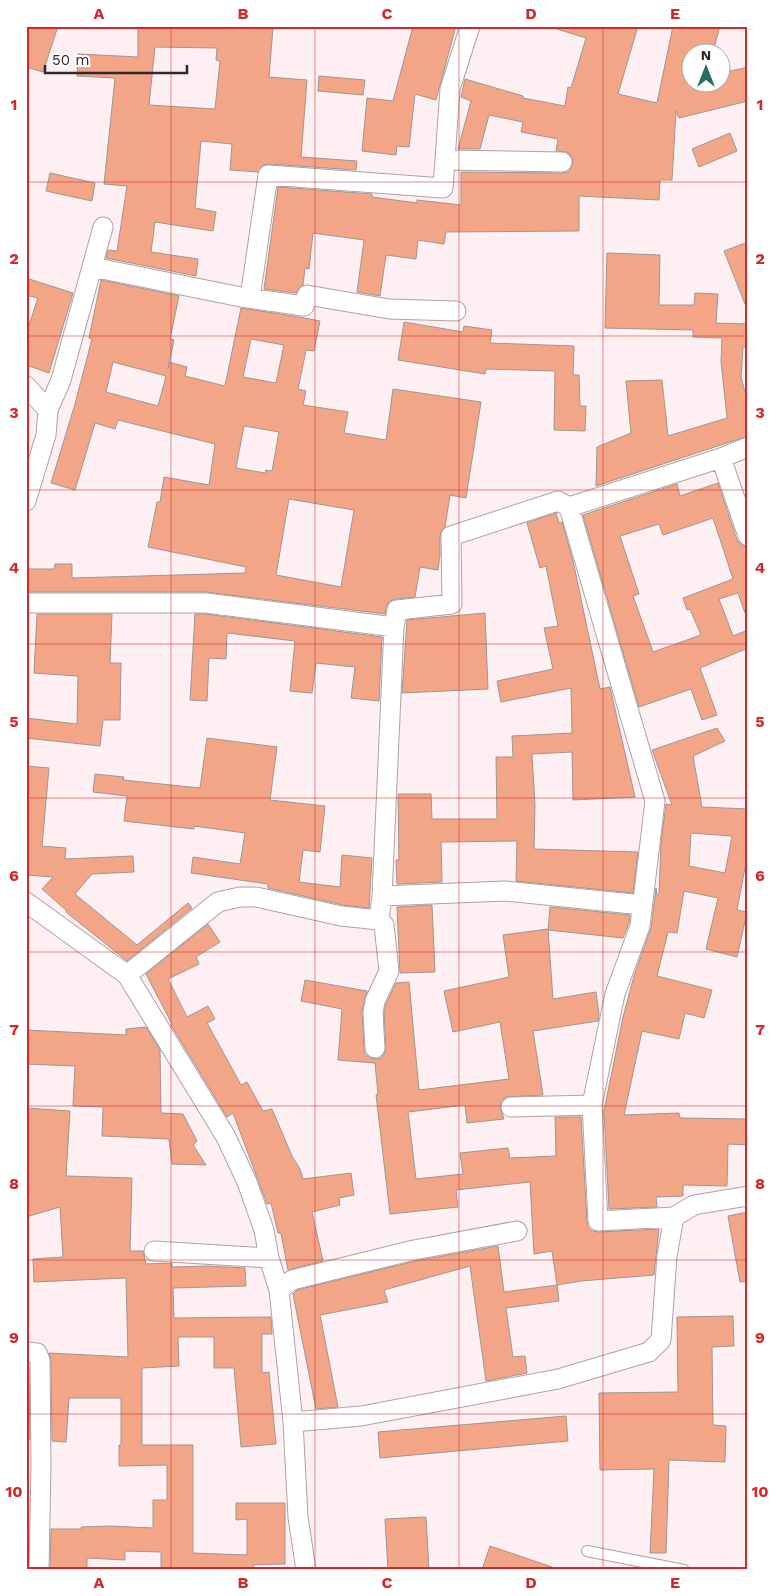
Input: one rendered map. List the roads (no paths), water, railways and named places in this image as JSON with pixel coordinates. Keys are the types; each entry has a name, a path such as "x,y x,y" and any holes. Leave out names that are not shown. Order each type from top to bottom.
{"street":[{"path":"250,298 268,175 442,188 450,88 470,26"},
{"path":"445,160 562,162"},
{"path":"26,501 46,435 48,410 62,380 103,227"},
{"path":"92,266 250,298 304,306 307,295 389,309 456,311"},
{"path":"26,386 48,410"},
{"path":"379,920 382,896 394,627 397,610 452,604 451,536 558,501 570,507 721,458 748,447"},
{"path":"721,458 748,536"},
{"path":"570,507 655,801 640,926 615,994 592,1105 598,1222 674,1217 694,1205 748,1196"},
{"path":"26,603 206,603 394,627"},
{"path":"382,896 505,891 642,905"},
{"path":"127,975 218,902 240,897 256,897 342,916 379,920 384,925 389,971 375,1001 375,1048"},
{"path":"26,902 127,975 226,1136 247,1182 264,1230 269,1258 280,1290 293,1422 298,1517 306,1570"},
{"path":"511,1107 592,1105"},
{"path":"293,1422 360,1416 558,1379 649,1352 661,1340 667,1256 674,1217"},
{"path":"280,1290 292,1280 414,1250 517,1231"},
{"path":"154,1251 269,1258"},
{"path":"26,1352 37,1353 40,1360 39,1570"}],"lane":[{"path":"587,1551 684,1570"}]}
